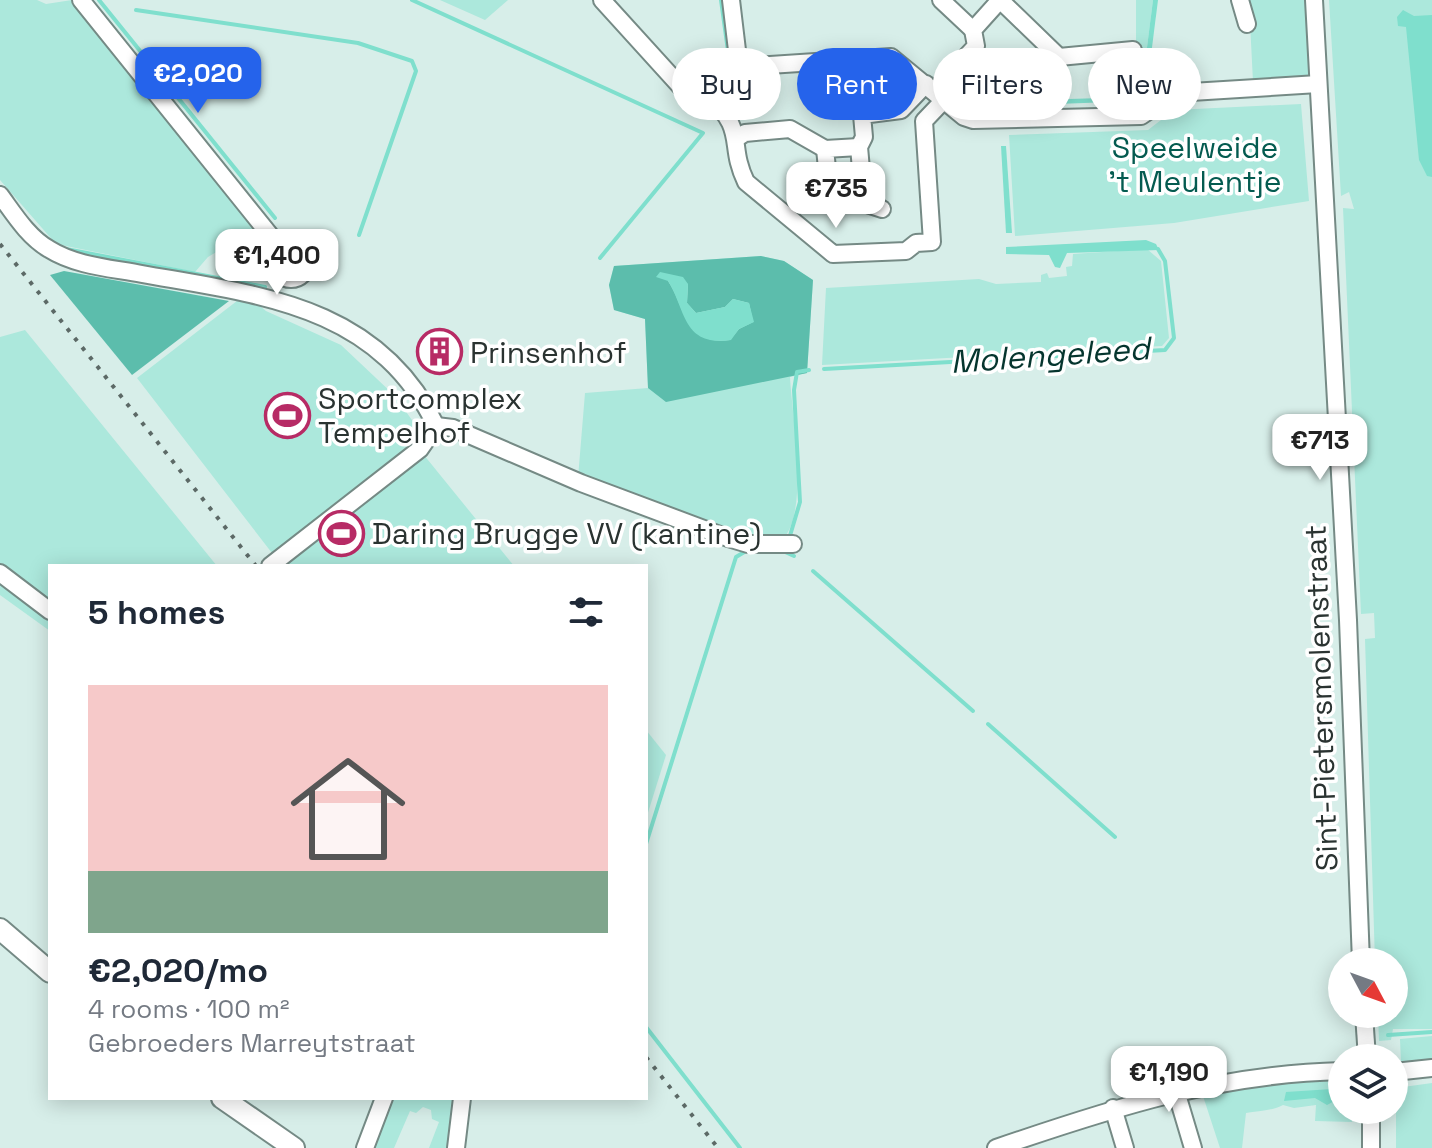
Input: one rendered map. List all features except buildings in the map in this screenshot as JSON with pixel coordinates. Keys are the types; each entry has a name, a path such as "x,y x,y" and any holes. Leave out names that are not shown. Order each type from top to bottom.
{"main road":[{"path":"0,929 48,970"},
{"path":"225,1100 294,1148"}],"street":[{"path":"81,0 282,250"},
{"path":"731,0 737,48"},
{"path":"941,0 973,30 974,48"},
{"path":"973,30 1000,0 1059,57 1088,54"},
{"path":"1240,0 1247,24"},
{"name":"Sint-Pietersmolenstraat","path":"1314,0 1346,591 1360,948"},
{"path":"609,2 672,68"},
{"path":"781,64 891,57 933,90"},
{"path":"1201,93 1318,84"},
{"path":"882,209 864,203 859,147 864,137 862,115 901,110 933,92"},
{"path":"728,120 737,138 739,167 746,182 833,254 906,251 916,243 932,242 924,121 933,94"},
{"path":"737,138 745,133 790,129 825,149 859,147"},
{"path":"825,149 828,178 860,176"},
{"path":"0,195 29,233 66,258 261,295 319,314 352,330 379,350 417,395 436,426"},
{"path":"436,426 453,428 581,483 728,538 748,544 793,544"},
{"path":"273,564 420,449 436,426"},
{"path":"0,573 48,609"},
{"path":"1408,1071 1432,1068"},
{"path":"996,1148 1113,1108 1176,1091 1245,1077 1328,1072"},
{"path":"1176,1091 1193,1148"},
{"path":"365,1148 383,1100"},
{"path":"456,1148 462,1100"},
{"path":"1113,1108 1125,1148"},
{"path":"1371,1124 1371,1148"}],"green space":[{"path":"0,0 37,0 46,4 72,0 266,244 265,271 252,270 223,248 208,257 195,272 56,244 0,180"},
{"path":"440,0 508,0 485,20"},
{"path":"1136,0 1153,0 1147,48 1136,48"},
{"path":"1248,0 1306,0 1309,77 1253,82 1250,22 1253,17"},
{"path":"1329,0 1432,0 1432,1029 1393,1029 1391,1040 1379,1041 1379,1028 1408,1028 1408,948 1375,948 1365,639 1375,638 1374,613 1361,614 1343,208 1354,209 1349,192 1341,196"},
{"name":"Speelweide 't Meulentje","path":"1301,104 1309,201 1174,223 1015,236 1009,135 1148,130 1161,120 1201,120 1201,109"},
{"path":"1147,249 1161,261 1169,338 1162,346 822,365 826,288 979,279 996,284 1041,282 1041,275 1047,273 1049,278 1067,276 1066,267 1072,266 1073,254"},
{"path":"761,256 784,261 813,280 807,373 790,377 797,484 792,524 784,538 750,540 578,478 585,393 648,388 645,319 614,310 609,285 614,266"},
{"name":"Sportcomplex Tempelhof","path":"246,294 266,311 341,345 394,395 422,434 415,444 512,564 280,564 137,378"},
{"path":"25,330 215,564 48,564 48,630 0,595 0,337"},
{"path":"648,732 666,755 648,813"},
{"path":"1432,1036 1432,1060 1408,1062 1408,1044 1400,1044 1400,1039"},
{"path":"1281,1079 1328,1081 1328,1121 1315,1121 1316,1105 1294,1108 1283,1105 1246,1113 1242,1148 1220,1148 1202,1093"},
{"path":"1432,1083 1432,1148 1396,1148 1396,1124 1408,1124 1408,1086"},
{"path":"379,1100 469,1100 463,1148 429,1148 439,1122 432,1119 431,1110 423,1107 416,1113 410,1111 394,1148 362,1148"}],"shaded area":[{"path":"1153,0 1158,0 1152,48 1147,48"},
{"path":"1403,10 1414,16 1432,15 1432,177 1427,176 1419,160 1406,27 1398,26 1397,17"},
{"path":"1088,98 1088,103 1072,103 1072,99"},
{"path":"1001,146 1006,146 1012,233 1006,233"},
{"path":"1146,240 1156,244 1159,250 1067,253 1060,268 1055,267 1049,255 1006,254 1006,247"},
{"path":"761,256 784,261 813,280 807,373 666,402 648,388 645,319 614,310 609,285 614,266","holes":["668,281 688,284 687,303 696,313 725,307 733,299 749,303 753,322 739,329 730,340 703,337 688,323"]},
{"path":"64,271 229,301 132,375 50,275"},
{"path":"660,272 683,277 688,284 687,303 696,313 725,307 733,299 749,303 754,322 739,329 731,340 703,338 688,324 668,281 656,277"},
{"path":"1328,1089 1328,1104 1315,1098 1284,1101 1286,1092"}],"waterway":[{"path":"99,0 275,218"},
{"path":"412,0 703,133 600,258"},
{"path":"721,0 728,48"},
{"path":"136,10 358,43 412,61 416,71 359,235"},
{"path":"66,249 265,287"},
{"name":"Molengeleed","path":"824,369 1165,350 1174,338 1165,261 1158,249"},
{"name":"Molengeleed","path":"789,539 800,502 794,390 797,372 809,370"},
{"name":"Molengeleed","path":"648,838 736,557 746,551"},
{"path":"783,551 794,556"},
{"path":"813,571 973,711"},
{"path":"988,724 1115,837"},
{"path":"648,1030 740,1148"},
{"path":"1388,1035 1432,1032"}],"railway":[{"path":"0,244 254,564"},
{"path":"648,1060 718,1148"}],"place":[{"name":"Prinsenhof","path":"439,352"},
{"name":"Sportcomplex Tempelhof","path":"287,415"},
{"name":"Daring Brugge VV (kantine)","path":"341,533"}]}
